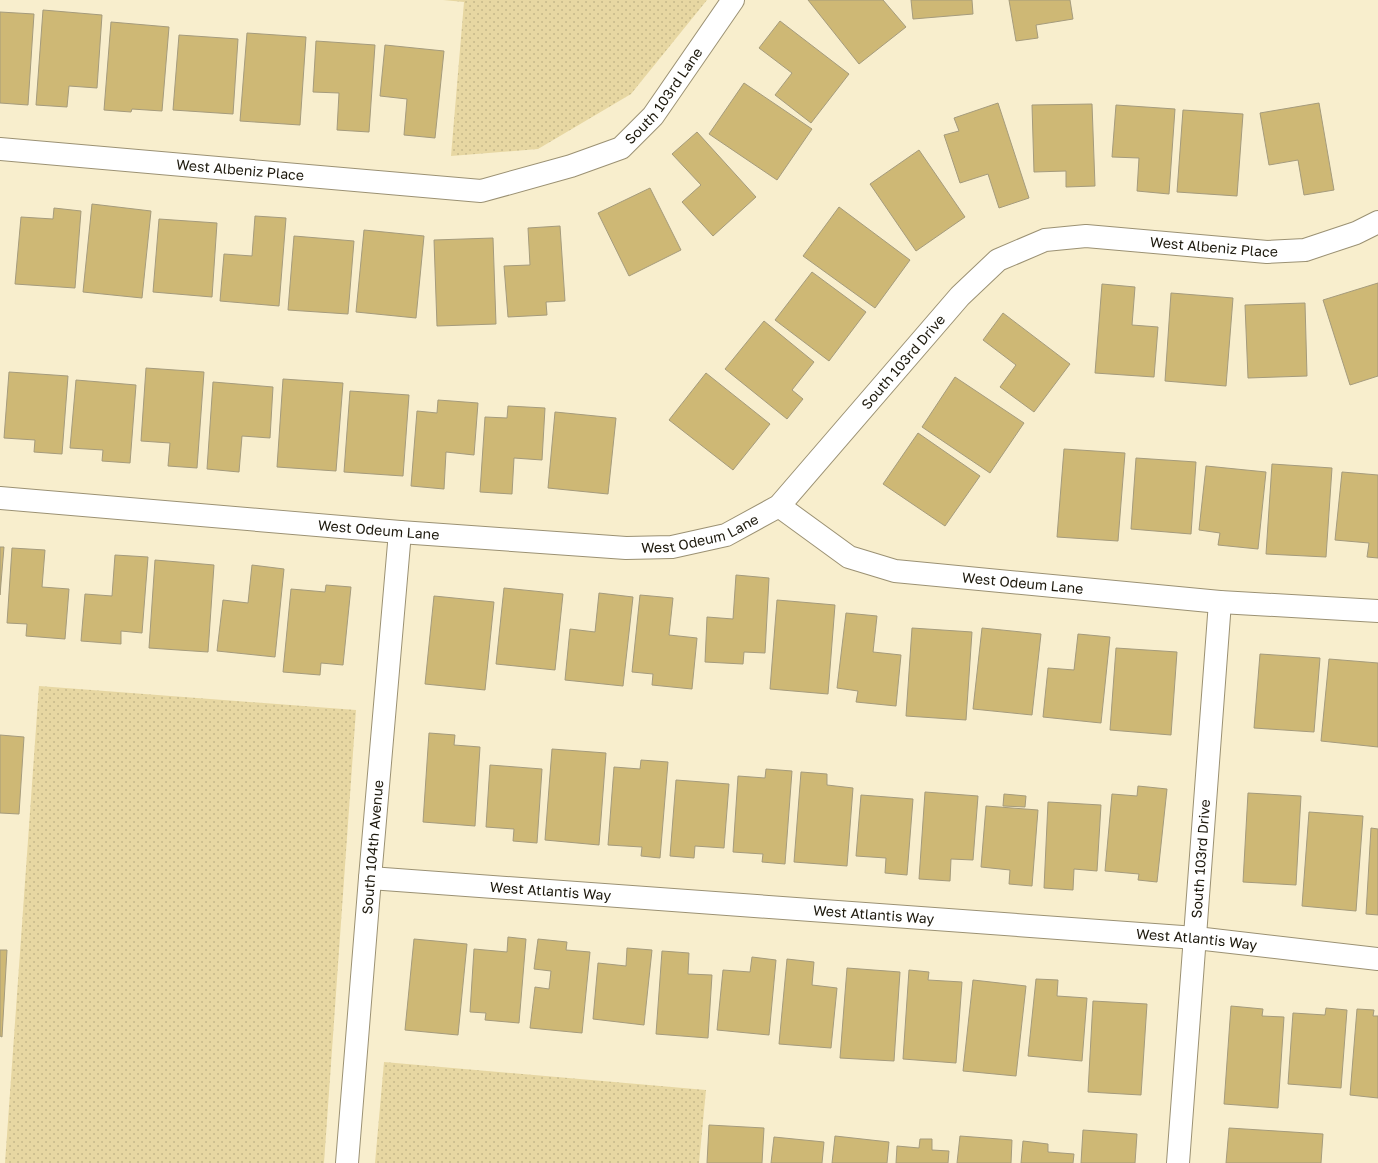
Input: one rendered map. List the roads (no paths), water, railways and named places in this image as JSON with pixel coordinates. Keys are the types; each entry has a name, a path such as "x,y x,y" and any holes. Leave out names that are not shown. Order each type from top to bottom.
{"street":[{"name":"South 103rd Lane","path":"481,191 571,166 622,148 653,116 733,0"},
{"name":"West Albeniz Place","path":"0,149 481,191"},
{"name":"West Albeniz Place","path":"1045,240 1086,236 1268,252 1305,250 1356,233 1378,222"},
{"name":"South 103rd Drive","path":"779,506 960,296 998,260 1045,240"},
{"name":"West Odeum Lane","path":"0,498 400,532 626,548 672,547 726,535 779,506 849,557 895,571 1220,602 1378,611"},
{"name":"South 104th Avenue","path":"347,1163 400,532"},
{"name":"South 103rd Drive","path":"1178,1163 1220,602"},
{"name":"West Atlantis Way","path":"370,878 1196,938 1378,959"}]}
